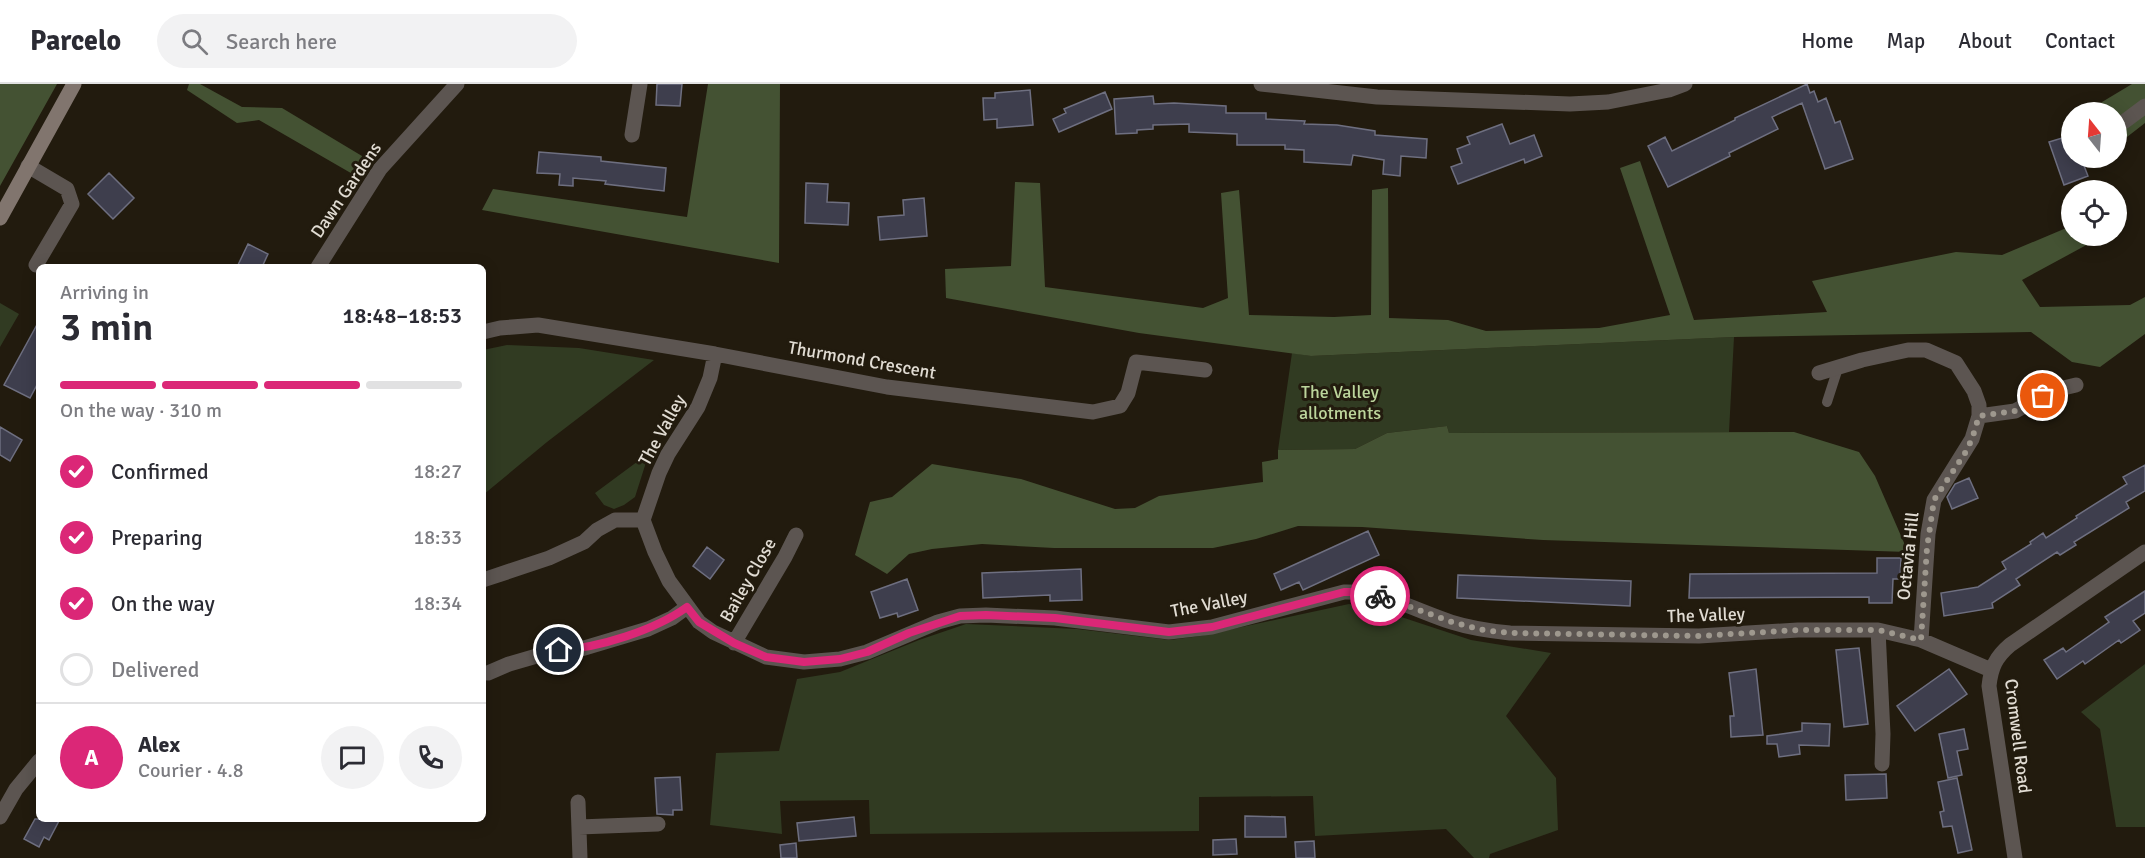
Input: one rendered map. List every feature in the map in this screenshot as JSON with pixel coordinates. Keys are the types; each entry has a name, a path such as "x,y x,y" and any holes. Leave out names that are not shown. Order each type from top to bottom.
{"main road":[{"path":"0,218 75,84"}],"street":[{"name":"Dawn Gardens","path":"320,264 380,169 457,84"},
{"path":"632,135 640,84"},
{"path":"1261,84 1570,104 1608,102 1668,90 1685,84"},
{"path":"2127,120 2145,106"},
{"path":"28,166 67,189 72,204 37,264"},
{"name":"Thurmond Crescent","path":"486,331 500,328 538,326 715,354 887,387 1093,412 1120,406 1128,393 1136,362 1205,370"},
{"path":"1820,373 1862,360 1926,350 1956,363 1974,391 1979,405 1979,416 2015,411 2055,390 2076,385"},
{"name":"The Valley","path":"715,354 710,378 698,407 659,472 644,520 655,552 669,581 699,622 734,643 766,657 804,662 840,659 867,652 938,622 960,616 1055,618 1169,632 1212,627 1344,592 1362,592 1381,596 1452,622 1483,630 1510,633 1699,636 1798,630 1878,630 1921,640 1991,670"},
{"name":"Octavia Hill","path":"1921,640 1927,553 1934,500 1965,453 1979,416"},
{"path":"486,579 549,558 584,543 597,530 615,520 644,520"},
{"name":"Bailey Close","path":"734,643 786,557 796,535"},
{"name":"Cromwell Road","path":"2015,858 1989,686 1991,670 1997,657 2010,645 2145,552"},
{"path":"488,674 509,664 547,653 581,649 648,629 667,621 687,607"},
{"path":"1878,630 1883,734 1882,764"},
{"path":"0,817 16,789 36,765"},
{"path":"578,801 580,858"},
{"path":"579,827 658,824"}],"lane":[{"path":"1827,402 1838,368"}],"green space":[{"path":"0,84 57,84 0,186"},
{"path":"189,84 200,84 242,107 282,108 362,156 356,176 259,120 237,123 187,90"},
{"path":"708,84 780,84 779,263 482,210 493,189 687,217"},
{"path":"2132,84 2145,84 2145,123 2127,137 2127,102 2102,102"},
{"path":"1640,161 1694,320 1827,312 1812,281 1956,252 2002,255 2061,230 2061,246 2085,246 2022,280 2040,307 2130,305 2145,297 2145,334 2100,367 2072,362 2031,332 1734,337 1311,356 1139,333 946,298 945,269 1011,266 1015,182 1040,183 1045,287 1203,308 1228,298 1221,193 1239,190 1249,315 1334,317 1371,315 1372,190 1388,188 1389,318 1448,320 1486,331 1599,328 1670,315 1620,168"},
{"path":"0,303 19,314 0,347"},
{"name":"The Valley allotments","path":"1734,337 1729,432 1449,433 1447,426 1387,433 1355,449 1278,450 1292,353 1311,356"},
{"path":"507,345 579,348 654,360 547,442 486,493 486,349"},
{"path":"1447,426 1449,433 1794,432 1859,452 1875,476 1908,552 1543,540 1362,527 1298,526 1256,539 1213,548 1054,548 982,544 932,549 909,554 887,574 855,555 870,502 892,497 932,464 1021,479 1115,509 1135,508 1159,496 1263,482 1262,462 1278,459 1278,450 1355,449 1387,433"},
{"path":"649,453 635,497 614,509 604,505 595,493"},
{"path":"1349,604 1380,610 1471,640 1551,653 1506,716 1556,778 1558,830 1490,854 1489,858 1474,858 1446,829 1315,836 1313,796 1199,797 1199,831 870,834 869,800 780,801 782,834 710,825 716,753 779,751 797,679 840,672 966,624 1077,629 1170,640 1200,636"},
{"path":"2145,664 2145,827 2116,827 2100,729 2081,712"}],"building":[{"path":"657,84 682,84 680,106 656,105"},
{"path":"1807,84 1810,93 1814,91 1818,102 1826,98 1835,123 1840,121 1853,159 1825,169 1802,103 1772,117 1778,129 1668,187 1648,146 1665,137 1672,151"},
{"path":"1030,90 1033,125 997,128 997,119 984,120 983,98 995,98 995,93"},
{"path":"1105,92 1112,109 1059,132 1053,119 1066,113 1064,109"},
{"path":"1153,96 1154,104 1226,106 1226,113 1266,113 1266,119 1305,121 1304,124 1337,125 1375,131 1375,135 1427,139 1426,158 1401,156 1400,176 1383,174 1384,160 1353,155 1351,165 1304,162 1304,150 1285,149 1285,145 1237,145 1237,134 1189,132 1189,124 1153,125 1153,129 1137,130 1137,133 1116,134 1114,99"},
{"path":"1502,124 1510,144 1534,135 1542,156 1525,163 1524,159 1458,184 1451,167 1462,163 1457,149 1470,144 1467,137"},
{"path":"2061,138 2061,168 2085,168 2088,176 2077,180 2062,180 2049,142"},
{"path":"539,152 601,157 601,161 666,168 664,191 573,178 573,186 559,185 560,174 537,173"},
{"path":"109,173 134,198 113,219 88,194"},
{"path":"806,183 828,184 827,202 849,203 848,225 805,223"},
{"path":"924,198 927,236 880,240 878,217 904,215 903,200"},
{"path":"248,244 268,254 263,264 238,264"},
{"path":"36,326 36,387 30,398 4,385"},
{"path":"0,427 22,440 10,461 0,455"},
{"path":"2145,465 2145,491 2126,502 2129,508 2074,542 2076,545 2060,555 2057,552 2016,579 2020,585 1992,603 1993,608 1944,616 1941,593 1978,587 2006,569 2002,562 2031,544 2030,542 2043,533 2046,538 2077,518 2076,516 2127,484 2123,477"},
{"path":"1969,478 1978,498 1952,509 1947,497 1955,484"},
{"path":"1368,531 1379,555 1303,590 1299,582 1281,590 1274,574"},
{"path":"707,547 724,560 710,579 693,566"},
{"path":"1877,558 1901,558 1900,579 1893,579 1892,603 1869,603 1869,597 1689,598 1690,574 1877,573"},
{"path":"1081,569 1082,600 1050,601 1050,595 983,598 982,573"},
{"path":"1458,575 1631,581 1630,606 1457,598"},
{"path":"907,579 918,610 898,617 897,613 880,618 871,592"},
{"path":"2145,591 2145,613 2133,621 2140,630 2121,643 2119,640 2085,664 2083,661 2057,679 2044,660 2063,648 2066,652 2109,622 2105,617"},
{"path":"1859,648 1868,724 1844,727 1836,650"},
{"path":"1756,669 1763,735 1731,737 1730,716 1734,716 1729,673"},
{"path":"1949,669 1967,694 1915,731 1897,706"},
{"path":"1802,723 1830,724 1829,746 1799,745 1800,754 1779,757 1777,744 1767,744 1767,736 1802,731"},
{"path":"1964,729 1968,749 1957,751 1962,775 1948,778 1939,734"},
{"path":"1886,774 1887,798 1846,800 1845,775"},
{"path":"680,777 682,810 673,810 673,815 657,814 655,778"},
{"path":"1957,778 1972,850 1958,853 1952,826 1943,827 1940,812 1944,811 1938,782"},
{"path":"1245,816 1285,817 1286,837 1245,837"},
{"path":"854,817 856,836 799,841 797,823"},
{"path":"35,819 36,822 58,822 49,840 44,837 39,847 24,839"},
{"path":"1236,839 1237,854 1213,855 1213,840"},
{"path":"1314,841 1315,858 1296,858 1295,842"},
{"path":"796,843 797,858 781,858 780,845"}],"way so far":[{"path":"1380,596 1452,622 1483,630 1510,633 1699,636 1798,630 1878,630 1921,640 1927,548 1934,500 1965,453 1979,416 2015,411 2043,396"}],"route":[{"path":"559,650 581,649 648,629 672,618 687,607 699,622 734,643 766,657 804,662 840,659 867,652 909,633 960,616 1055,618 1169,632 1212,627 1344,592 1362,592 1380,596"}]}
